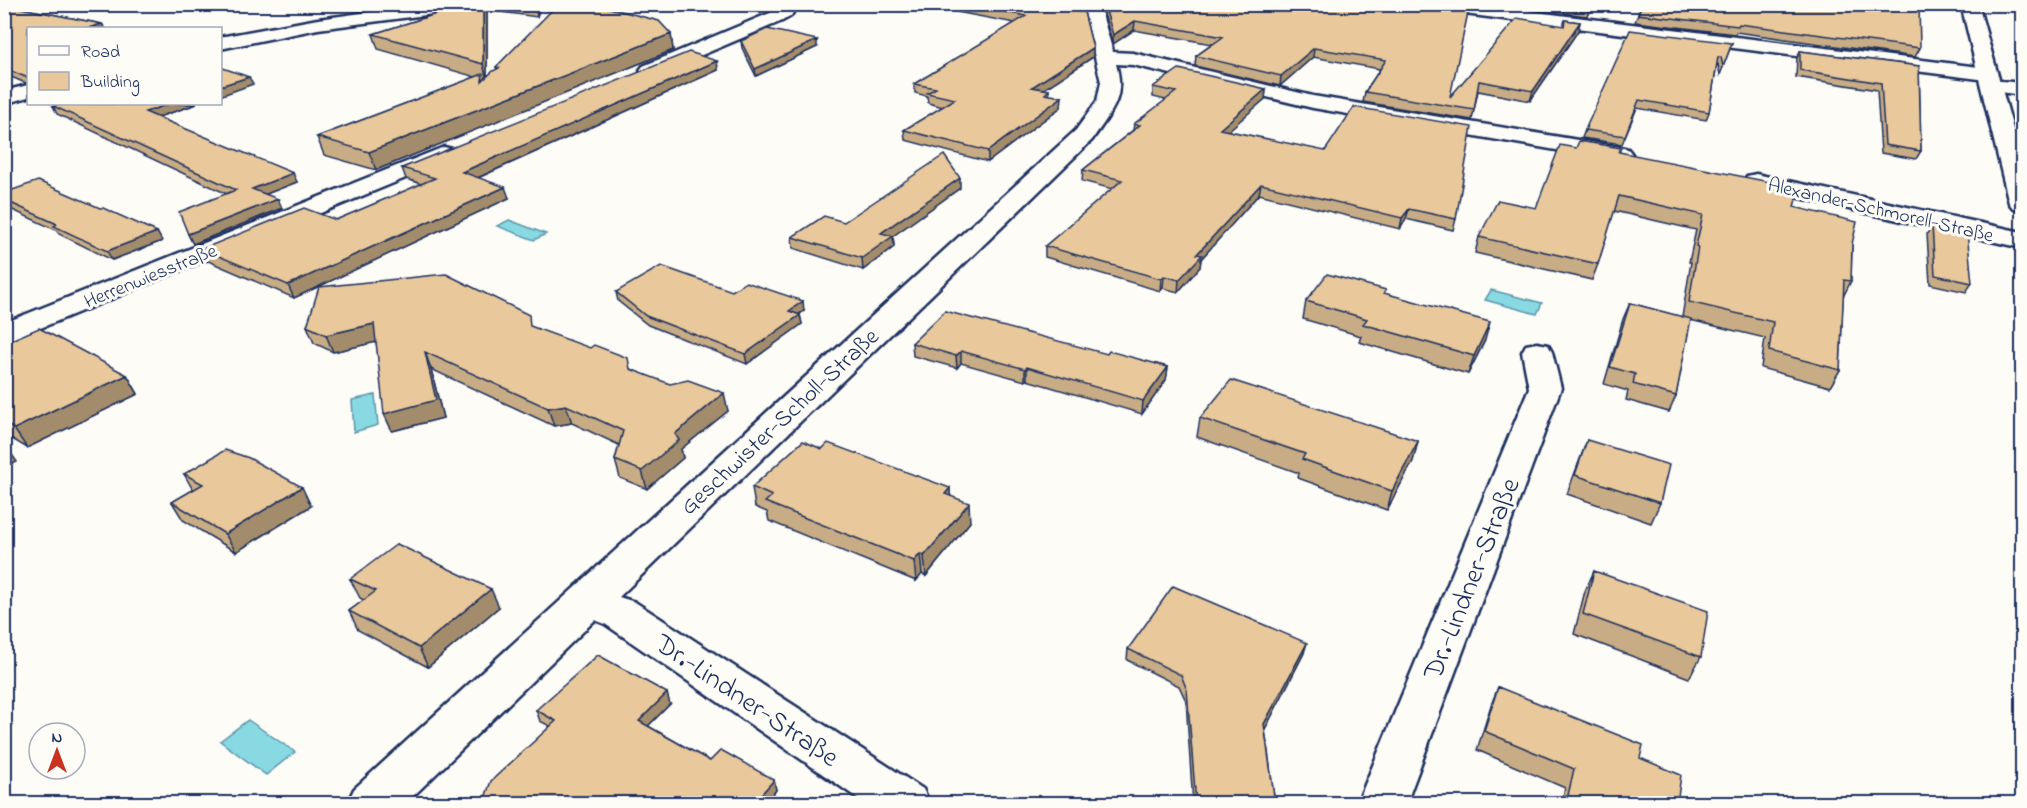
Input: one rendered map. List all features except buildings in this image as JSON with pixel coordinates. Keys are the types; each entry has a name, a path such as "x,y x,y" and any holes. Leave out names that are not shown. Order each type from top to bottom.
{"street":[{"path":"222,44 318,24 472,4"},
{"path":"634,76 776,17 785,12 790,4"},
{"name":"Geschwister-Scholl-Straße","path":"371,804 1084,135 1107,101 1110,82 1090,4"},
{"path":"1425,4 1989,80 2022,89"},
{"path":"1969,4 2022,201"},
{"path":"1104,58 1133,59 1343,107 1643,157"},
{"path":"4,98 27,91"},
{"name":"Herrenwiesstraße","path":"4,334 468,144"},
{"name":"Alexander-Schmorell-Straße","path":"1731,175 2022,240"},
{"name":"Dr.-Lindner-Straße","path":"1381,804 1545,388 1537,352"},
{"name":"Dr.-Lindner-Straße","path":"587,601 620,613 906,804"}],"water":[{"path":"509,220 546,234 534,240 497,226"},
{"path":"1491,290 1542,303 1537,314 1485,300"},
{"path":"375,395 378,425 354,432 352,400"},
{"path":"248,720 295,752 266,775 220,741"}]}
